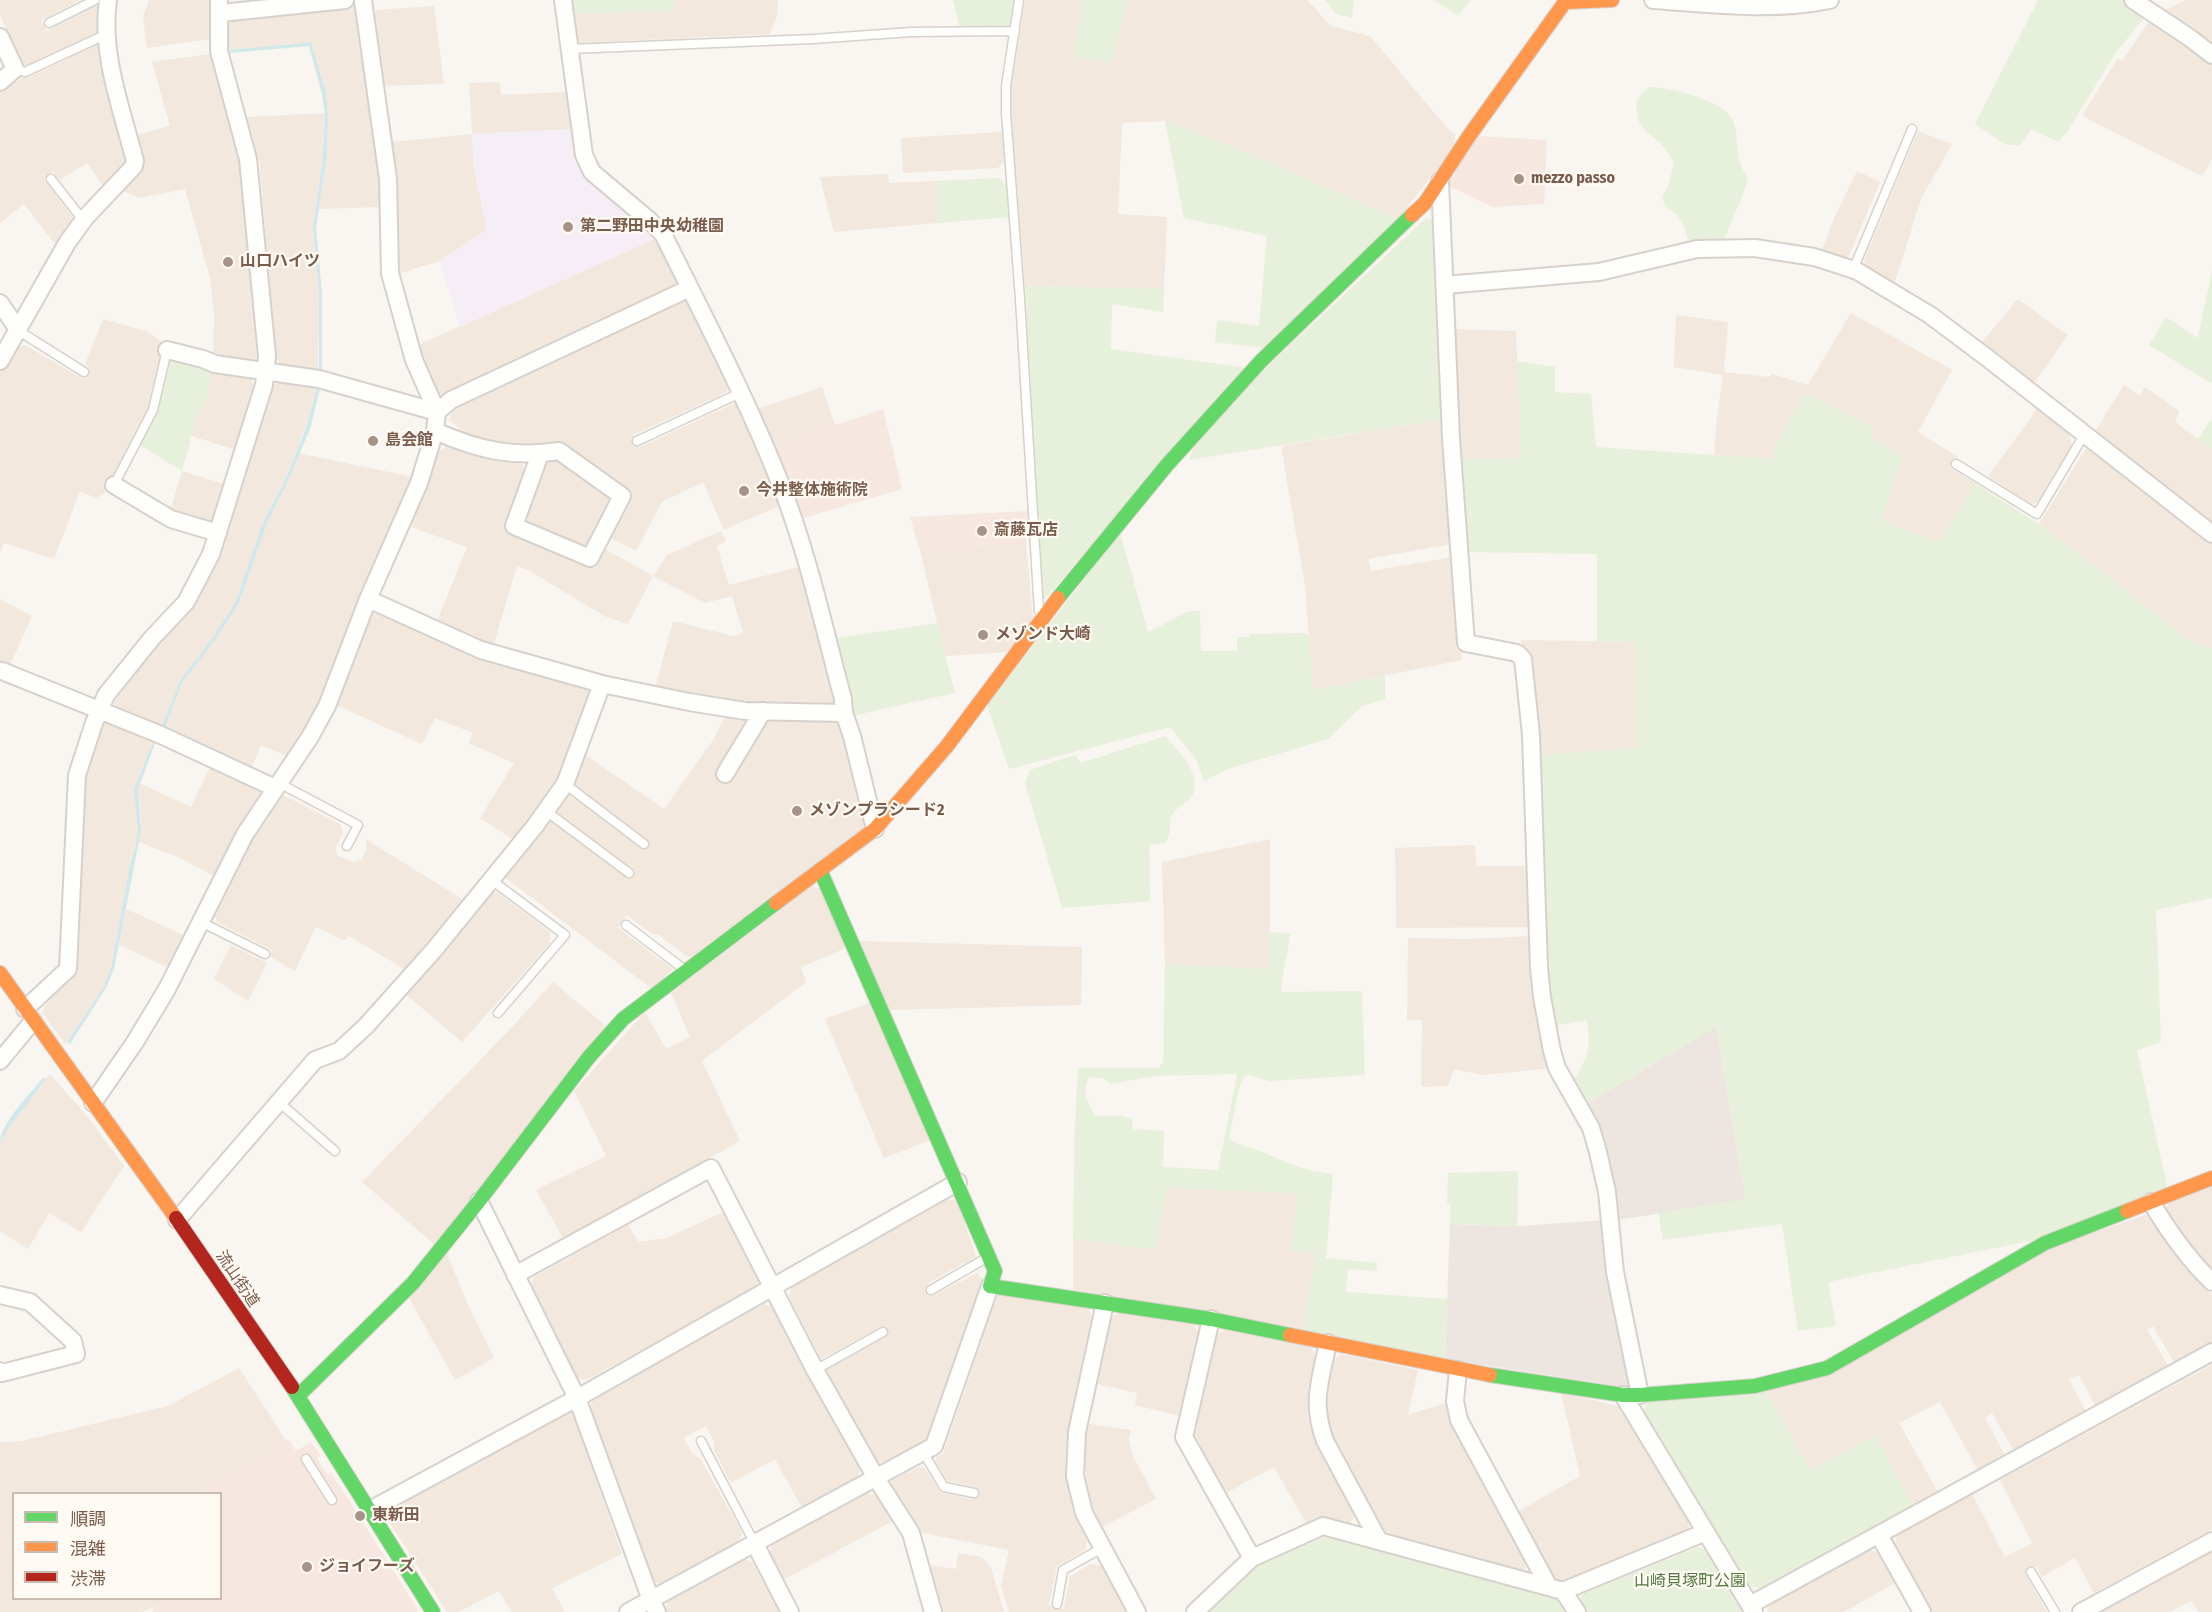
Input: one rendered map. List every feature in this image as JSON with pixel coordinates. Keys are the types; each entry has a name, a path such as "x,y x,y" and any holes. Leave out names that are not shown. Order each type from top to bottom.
{"street":[{"path":"0,361 67,243 83,220 134,166 135,160 111,64 107,34 108,0"},
{"path":"0,1061 29,1015 68,969 77,775 99,710 106,695 119,678 186,602 211,554 264,385 267,356 248,159 219,51 220,6 345,0"},
{"path":"93,1103 135,1042 167,989 245,834 310,737 327,706 368,599 419,483 435,432 437,412 414,360 390,273 388,179 363,0"},
{"path":"564,0 584,155 592,172 663,234 740,393 782,488 843,699 844,714 852,736 875,829"},
{"path":"298,1396 413,1283 479,1202 590,1057 623,1019 875,829 947,746 1114,527 1261,361 1425,203 1469,136 1566,1 1612,0"},
{"path":"1653,0 1772,6 1804,5 1830,0"},
{"path":"2133,0 2190,38 2212,56"},
{"path":"0,37 15,69 0,82"},
{"path":"1440,182 1451,438 1466,643 1517,653 1523,659 1531,735 1539,968 1552,1051 1557,1068 1591,1128 1599,1152 1607,1192 1631,1395 1706,1532 1752,1608 1879,1535 2212,1352"},
{"path":"1445,285 1599,272 1697,249 1755,248 1814,257 1852,270 1930,315 2212,534"},
{"path":"437,412 451,400 690,288"},
{"path":"0,303 19,331"},
{"path":"167,350 215,364 319,379 437,412"},
{"path":"435,432 473,447 505,453 540,454 559,451 622,496 590,558 514,526 540,454"},
{"path":"114,485 171,519 218,533"},
{"path":"368,599 481,650 602,684 689,702 763,711 844,714"},
{"path":"1,670 277,785"},
{"path":"177,1220 315,1060 339,1051 366,1026 434,950 546,811 565,784 602,684"},
{"path":"725,774 763,711"},
{"path":"628,1612 654,1606 755,1544 934,1446 995,1271 820,870"},
{"name":"流山街道","path":"0,973 177,1220 298,1396 433,1612"},
{"path":"515,1275 711,1168 815,1370 876,1478 911,1533 933,1612"},
{"path":"990,1286 1211,1319 1458,1370 1631,1395 1755,1386 1827,1368 2045,1243 2212,1178"},
{"path":"370,1510 577,1398 958,1182"},
{"path":"479,1202 577,1398 654,1606"},
{"path":"2151,1202 2174,1240 2191,1262 2212,1282"},
{"path":"0,1295 30,1302 73,1341 76,1354 2,1373 0,1371"},
{"path":"1105,1303 1077,1432 1075,1476 1084,1514 1137,1612"},
{"path":"1211,1319 1184,1437 1251,1558"},
{"path":"1329,1343 1318,1390 1317,1413 1320,1429 1379,1541"},
{"path":"1458,1370 1455,1401 1459,1420 1556,1589 1577,1612"},
{"path":"1195,1612 1251,1558 1323,1526 1556,1589 1706,1532"},
{"path":"1879,1535 1922,1612"},
{"path":"2081,1612 2212,1541"},
{"path":"755,1544 790,1612"}],"lane":[{"path":"49,23 95,0"},
{"path":"1019,0 1006,86 1006,113 1040,622"},
{"path":"570,49 813,39 911,32 1015,30"},
{"path":"15,69 25,72 107,34"},
{"path":"1852,270 1912,129"},
{"path":"51,179 83,220"},
{"path":"19,331 84,372"},
{"path":"114,485 153,410 167,350"},
{"path":"637,441 740,393"},
{"path":"1956,464 2037,514 2084,435"},
{"path":"565,784 644,844"},
{"path":"277,785 358,825 348,846"},
{"path":"546,811 629,873"},
{"path":"490,879 565,935 498,1013"},
{"path":"201,922 266,954"},
{"path":"626,925 687,971"},
{"path":"279,1102 335,1151"},
{"path":"931,1290 989,1257"},
{"path":"815,1370 883,1332"},
{"path":"701,1441 755,1544"},
{"path":"923,1452 944,1487 974,1493"},
{"path":"306,1459 332,1500"},
{"path":"1057,1604 1064,1570 1102,1548"},
{"path":"2031,1572 2055,1612"}],"shaded area":[{"path":"0,0 80,0 41,20 47,31 103,2 103,33 25,69 0,15"},
{"path":"149,0 213,0 215,33 211,39 147,48 143,17"},
{"path":"357,0 361,33 358,34 380,174 381,207 319,209 327,156 328,115 326,93 311,42 228,50 227,24 232,18"},
{"path":"674,0 778,0 777,16 770,34 579,43 574,40 570,14 674,11"},
{"path":"1025,0 1082,0 1074,56 1110,63 1128,0 1307,0 1331,26 1370,36 1446,127 1455,134 1454,147 1398,219 1244,151 1165,121 1122,123 1118,214 1167,217 1164,289 1025,286 1012,129 1011,88"},
{"path":"2187,0 2212,0 2212,47 2162,11"},
{"path":"434,6 444,84 382,86 371,16 377,10"},
{"path":"2150,20 2190,46 2212,65 2212,159 2202,176 2082,116 2117,59 2122,61"},
{"path":"103,39 130,162 105,189 87,163 60,180 53,172 44,179 74,219 59,249 24,204 0,223 0,91 27,75 29,77 66,60 65,57"},
{"path":"210,54 240,164 258,356 251,362 213,357 214,315 210,278 185,189 139,198 121,190 136,135 170,126 152,62"},
{"path":"500,82 501,95 566,92 571,95 576,129 472,134 469,83"},
{"path":"325,113 323,156 313,228 319,292 318,373 283,366 277,360 259,161 247,117"},
{"name":"第二野田中央幼稚園","path":"576,129 581,160 659,237 460,327 440,261 487,230 474,168 472,134"},
{"path":"1918,131 1952,144 1921,199 1894,285 1867,268 1864,260"},
{"path":"1003,132 1005,160 998,168 903,173 901,138"},
{"path":"472,134 474,168 487,230 440,261 398,274 396,173 391,142"},
{"path":"1478,136 1547,140 1544,204 1492,207 1447,185"},
{"path":"1857,171 1880,182 1849,256 1841,259 1821,253 1834,218"},
{"path":"888,174 889,183 935,181 938,223 834,232 820,177"},
{"path":"659,237 680,279 677,288 445,396 437,393 418,345"},
{"path":"683,299 692,302 729,378 727,392 633,435 638,448 739,401 783,504 724,530 703,482 662,502 636,551 610,538 632,494 563,445 524,445 489,441 466,434 449,420 455,406"},
{"path":"2018,299 2068,335 2031,384 1980,344"},
{"path":"1851,313 1952,370 1918,432 1958,457 1951,468 1976,484 1938,543 1881,520 1903,458 1870,437 1873,428 1804,393 1771,459 1714,455 1723,375 1674,367 1676,315 1728,322 1724,372 1769,377 1772,374 1808,385"},
{"path":"103,319 146,331 165,344 152,404 106,492 96,498 80,491 54,559 4,543 0,552 0,372 16,347 25,345 83,379 90,368 85,364"},
{"path":"1453,329 1516,331 1521,458 1460,459"},
{"path":"211,371 250,377 254,385 234,449 191,436 197,416 207,399"},
{"path":"282,381 317,386 313,407 283,485 264,520 235,603 180,681 161,727 116,709 114,701 161,640 192,609 219,559 274,385"},
{"path":"2124,385 2140,396 2145,387 2179,411 2175,422 2212,449 2212,527 2093,435"},
{"path":"822,387 835,425 770,447 754,410"},
{"path":"2038,408 2069,432 2072,447 2038,502 2031,504 1988,476"},
{"path":"883,409 902,489 797,520 770,447"},
{"path":"1444,419 1452,544 1368,559 1371,571 1453,557 1462,660 1313,690 1305,586 1281,446"},
{"path":"2088,445 2212,542 2212,648 2187,639 2039,524"},
{"path":"446,447 483,459 522,464 526,472 504,530 594,568 605,549 653,576 628,624 604,616 530,571 517,566 493,647 436,624 467,547 408,526 437,452"},
{"path":"298,453 413,477 379,553 320,703 287,756 261,745 250,771 163,731 182,683 238,605 268,521 286,485"},
{"path":"556,459 608,495 610,504 591,543 582,547 530,524 526,516 547,462"},
{"path":"182,471 224,484 211,524 176,512 171,508"},
{"path":"1028,511 1029,537 1026,537 1026,544 920,550 910,517"},
{"path":"721,531 726,541 717,546 729,585 802,566 839,702 835,707 762,706 655,689 673,621 733,636 743,633 732,596 705,603 653,576 667,555"},
{"path":"1026,544 1033,620 1009,652 945,656 920,550"},
{"path":"0,599 32,616 9,667 0,664"},
{"path":"378,611 587,686 591,694 559,782 556,782 514,840 480,818 514,763 468,743 473,733 435,718 422,744 336,705 357,654 370,614"},
{"path":"1521,640 1636,642 1636,748 1538,755 1527,649 1522,647"},
{"path":"726,714 744,717 747,725 766,718 836,720 843,725 867,825 694,957 686,956 659,935 652,934 627,915 618,928 673,969 652,989 503,876 550,818 633,872 554,813 572,785 584,754 664,809 713,740"},
{"path":"110,722 154,739 137,780 138,831 111,968 103,988 65,1044 42,1012 53,993 78,973 86,775 101,726"},
{"path":"212,763 259,786 262,795 215,877 180,858 139,842 141,821 139,783 191,807"},
{"path":"281,794 340,824 343,833 335,848 338,856 352,862 361,860 367,848 365,839 464,900 406,970 349,936 344,941 316,927 295,971 269,956 272,950 217,922 214,914 249,843"},
{"path":"1270,839 1270,969 1165,964 1162,862"},
{"path":"1475,845 1476,866 1530,866 1533,927 1396,928 1395,848"},
{"path":"812,886 821,889 846,948 801,967 806,982 702,1061 740,1141 564,1240 536,1190 606,1156 574,1091 645,1012 666,1049 690,1037 671,993"},
{"path":"492,889 550,932 550,943 462,1042 404,993"},
{"path":"126,909 186,936 169,968 119,945"},
{"path":"1533,936 1552,1068 1483,1075 1454,1069 1448,1086 1421,1087 1422,1020 1407,1020 1408,938 1467,939"},
{"path":"858,941 1082,947 1081,1005 888,1010"},
{"path":"231,945 267,963 248,1001 214,979"},
{"path":"553,982 607,1027 436,1246 362,1182"},
{"path":"869,1003 931,1140 884,1158 825,1019"},
{"path":"1716,1027 1746,1200 1617,1220 1584,1105"},
{"path":"50,1074 87,1116 124,1166 81,1232 49,1213 28,1249 0,1231 0,1142"},
{"path":"2212,1185 2212,1269 2182,1236 2165,1212 2169,1202"},
{"path":"1167,1188 1298,1193 1291,1249 1316,1254 1302,1330 1073,1290 1073,1239 1156,1250"},
{"path":"949,1199 958,1202 976,1257 928,1283 934,1295 977,1273 983,1279 927,1440 885,1463 876,1460 826,1369 887,1336 883,1326 821,1359 789,1296 792,1287"},
{"path":"724,1212 759,1279 756,1288 586,1380 577,1378 531,1286 534,1277 628,1225 639,1242 666,1238"},
{"path":"2145,1215 2152,1218 2160,1234 2184,1268 2212,1295 2212,1344 2175,1364 2153,1326 2147,1330 2169,1367 2096,1407 2079,1375 2069,1379 2086,1412 2014,1451 1992,1413 1985,1418 2005,1455 1978,1470 1940,1402 1899,1423 1938,1492 1913,1506 1876,1435 1810,1470 1766,1392 2059,1245"},
{"path":"1605,1220 1632,1388 1445,1359 1450,1224 1517,1226"},
{"path":"447,1254 468,1305 494,1358 455,1380 409,1298"},
{"path":"998,1293 1087,1308 1093,1316 1070,1420 1065,1463 1071,1501 1087,1541 1085,1550 1057,1566 1049,1605 1064,1609 1070,1576 1092,1564 1102,1566 1127,1612 1009,1612 1001,1586 1009,1550 918,1532 891,1488 893,1480 918,1467 924,1468 941,1493 972,1499 975,1487 948,1481 935,1461 937,1456 943,1454"},
{"path":"764,1304 772,1307 860,1469 857,1478 802,1508 775,1459 731,1483 714,1450 714,1441 706,1426 684,1438 692,1453 700,1458 742,1532 739,1542 660,1584 651,1581 590,1406 594,1397"},
{"path":"1118,1313 1194,1325 1199,1333 1180,1416 1135,1405 1137,1393 1097,1384 1111,1318"},
{"path":"1225,1330 1310,1347 1316,1355 1308,1388 1308,1418 1321,1452 1355,1516 1350,1523 1322,1516 1306,1523 1274,1467 1226,1493 1195,1435 1217,1335"},
{"path":"1341,1354 1418,1370 1408,1415 1449,1402 1529,1563 1523,1571 1386,1534 1329,1424 1326,1408 1327,1391 1334,1359"},
{"path":"2212,1365 2212,1529 2094,1593 2075,1558 2042,1577 2036,1566 2025,1573 2047,1612 1933,1612 1895,1545 1897,1535 1972,1494 2005,1557 2032,1543 2000,1480"},
{"path":"239,1368 287,1442 201,1492 12,1492 12,1600 171,1600 141,1612 0,1612 0,1442 22,1441 168,1406"},
{"path":"1561,1393 1618,1406 1690,1522 1688,1530 1564,1582 1551,1578 1516,1513 1580,1476"},
{"path":"564,1411 573,1414 622,1554 552,1588 565,1612 512,1612 499,1591 459,1612 447,1612 382,1511"},
{"path":"1089,1424 1131,1430 1129,1439 1132,1454 1156,1499 1102,1527 1096,1518 1086,1482 1085,1447"},
{"path":"289,1440 296,1451 311,1442 320,1455 317,1458 328,1475 331,1473 349,1500 418,1610 417,1612 153,1612 152,1608 171,1600 222,1600 222,1492 201,1492"},
{"path":"868,1493 877,1496 893,1521 783,1580 770,1553 772,1545"},
{"path":"1870,1550 1879,1553 1895,1583 1844,1612 1767,1612 1770,1604"},
{"path":"2212,1550 2212,1612 2198,1612 2192,1601 2170,1612 2099,1612"},
{"path":"958,1553 982,1557 991,1568 1004,1612 941,1612 928,1565 956,1569"},
{"path":"745,1559 753,1563 779,1612 665,1612 668,1601"}],"green space":[{"path":"569,0 674,0 675,11 570,14"},
{"path":"953,0 1016,0 1014,21 1005,28 960,29"},
{"path":"1082,0 1128,0 1111,63 1074,56"},
{"path":"1325,0 1354,0 1352,18 1336,14"},
{"path":"1433,0 1471,0 1458,15"},
{"path":"2038,0 2124,0 2145,17 2117,51 2067,132 2058,142 2031,129 2020,146 2004,144 1975,124"},
{"path":"1649,87 1696,96 1719,107 1733,120 1739,157 1748,177 1724,243 1689,245 1682,222 1676,214 1665,207 1662,196 1668,187 1674,163 1664,147 1641,125 1637,115 1637,99"},
{"path":"1165,121 1244,151 1398,219 1265,348 1215,342 1217,320 1259,326 1267,236 1184,218"},
{"path":"999,178 1007,185 1010,217 938,223 935,181"},
{"path":"1426,218 1436,222 1444,419 1189,460 1194,446 1257,376"},
{"path":"2212,270 2212,384 2149,345 2166,317 2198,338"},
{"path":"1025,286 1164,289 1163,312 1112,304 1111,349 1247,368 1043,601"},
{"path":"173,358 203,365 211,371 207,399 197,416 182,471 140,445 159,405 169,360"},
{"path":"1517,361 1555,367 1555,392 1591,394 1596,447 1771,459 1804,393 1874,428 1871,437 1903,458 1882,520 1938,542 1976,484 2039,524 2187,639 2212,648 2212,898 2156,910 2161,1042 2137,1050 2168,1190 2034,1240 1828,1282 1836,1326 1798,1331 1782,1224 1663,1240 1658,1213 1746,1199 1716,1027 1584,1105 1572,1083 1587,1053 1589,1039 1587,1020 1553,1026 1547,994 1538,755 1636,748 1636,642 1597,641 1597,554 1463,552 1460,459 1521,458"},
{"path":"2212,418 2212,449 2198,439"},
{"path":"1120,533 1148,632 1189,611 1200,611 1201,651 1237,651 1237,637 1250,637 1250,634 1305,633 1309,636 1313,690 1385,676 1385,699 1362,706 1328,739 1228,769 1204,781 1197,761 1170,727 1009,769 987,705"},
{"path":"937,623 955,693 851,716 831,639"},
{"path":"1165,736 1188,764 1195,780 1195,788 1192,796 1172,816 1169,836 1165,843 1149,845 1150,901 1062,908 1025,782 1030,770 1075,755 1081,763"},
{"path":"1270,932 1290,934 1281,992 1362,991 1365,1075 1270,1081 1250,1075 1244,1076 1239,1089 1229,1138 1240,1145 1295,1166 1333,1174 1326,1258 1377,1263 1377,1271 1348,1269 1346,1292 1447,1299 1445,1359 1302,1330 1316,1254 1291,1250 1298,1193 1167,1188 1156,1250 1073,1239 1078,1068 1158,1068 1163,1063 1165,964 1269,969","holes":["1237,1074 1218,1170 1163,1167 1164,1131 1133,1129 1132,1119 1122,1116 1095,1116 1086,1092 1089,1077 1102,1078 1111,1084 1154,1076"]},
{"path":"1518,1171 1517,1226 1450,1224 1451,1204 1447,1203 1448,1173"},
{"path":"1766,1392 1810,1470 1876,1435 1913,1506 1760,1588 1750,1586 1643,1410 1647,1402"},
{"path":"1325,1537 1558,1600 1570,1612 1209,1612 1256,1566"},
{"name":"山崎貝塚町公園","path":"1698,1547 1707,1551 1745,1612 1584,1612 1579,1603 1582,1594"}],"water":[{"path":"311,42 326,93 328,115 327,156 316,227 322,293 322,370 319,370 319,292 313,228 323,156 325,113 309,46 230,53 230,50"},
{"path":"317,388 320,389 310,429 268,521 238,605 182,683 165,727 162,725 180,681 235,603 264,520 283,485 306,428"},
{"path":"154,739 156,741 138,789 141,831 114,969 106,988 70,1044 67,1042 103,988 111,968 138,831 134,789"},
{"path":"43,1078 46,1079 0,1142 10,1118"}],"traffic: fast":[{"path":"1058,598 1167,465 1261,361 1412,215"},
{"path":"820,870 995,1271 990,1286 1211,1319 1290,1335"},
{"path":"298,1396 413,1283 589,1057 623,1019 776,903"},
{"path":"1490,1375 1623,1395 1640,1395 1755,1386 1827,1368 2045,1243 2127,1211"},
{"path":"292,1387 433,1612"}],"traffic: slow":[{"path":"1412,215 1425,203 1469,136 1565,2 1612,0"},
{"path":"776,903 875,829 947,746 1058,598"},
{"path":"0,973 176,1218"},
{"path":"2127,1211 2212,1178"},
{"path":"1290,1335 1490,1375"}],"traffic: jam":[{"path":"176,1218 292,1387"}],"place":[{"name":"mezzo passo","path":"1519,179"},
{"name":"第二野田中央幼稚園","path":"568,227"},
{"name":"山口ハイツ","path":"228,262"},
{"name":"島会館","path":"373,441"},
{"name":"今井整体施術院","path":"744,491"},
{"name":"斎藤瓦店","path":"982,531"},
{"name":"メゾンド大崎","path":"983,635"},
{"name":"メゾンプラシード2","path":"797,811"},
{"name":"東新田","path":"360,1516"},
{"name":"ジョイフーズ","path":"307,1567"}]}
